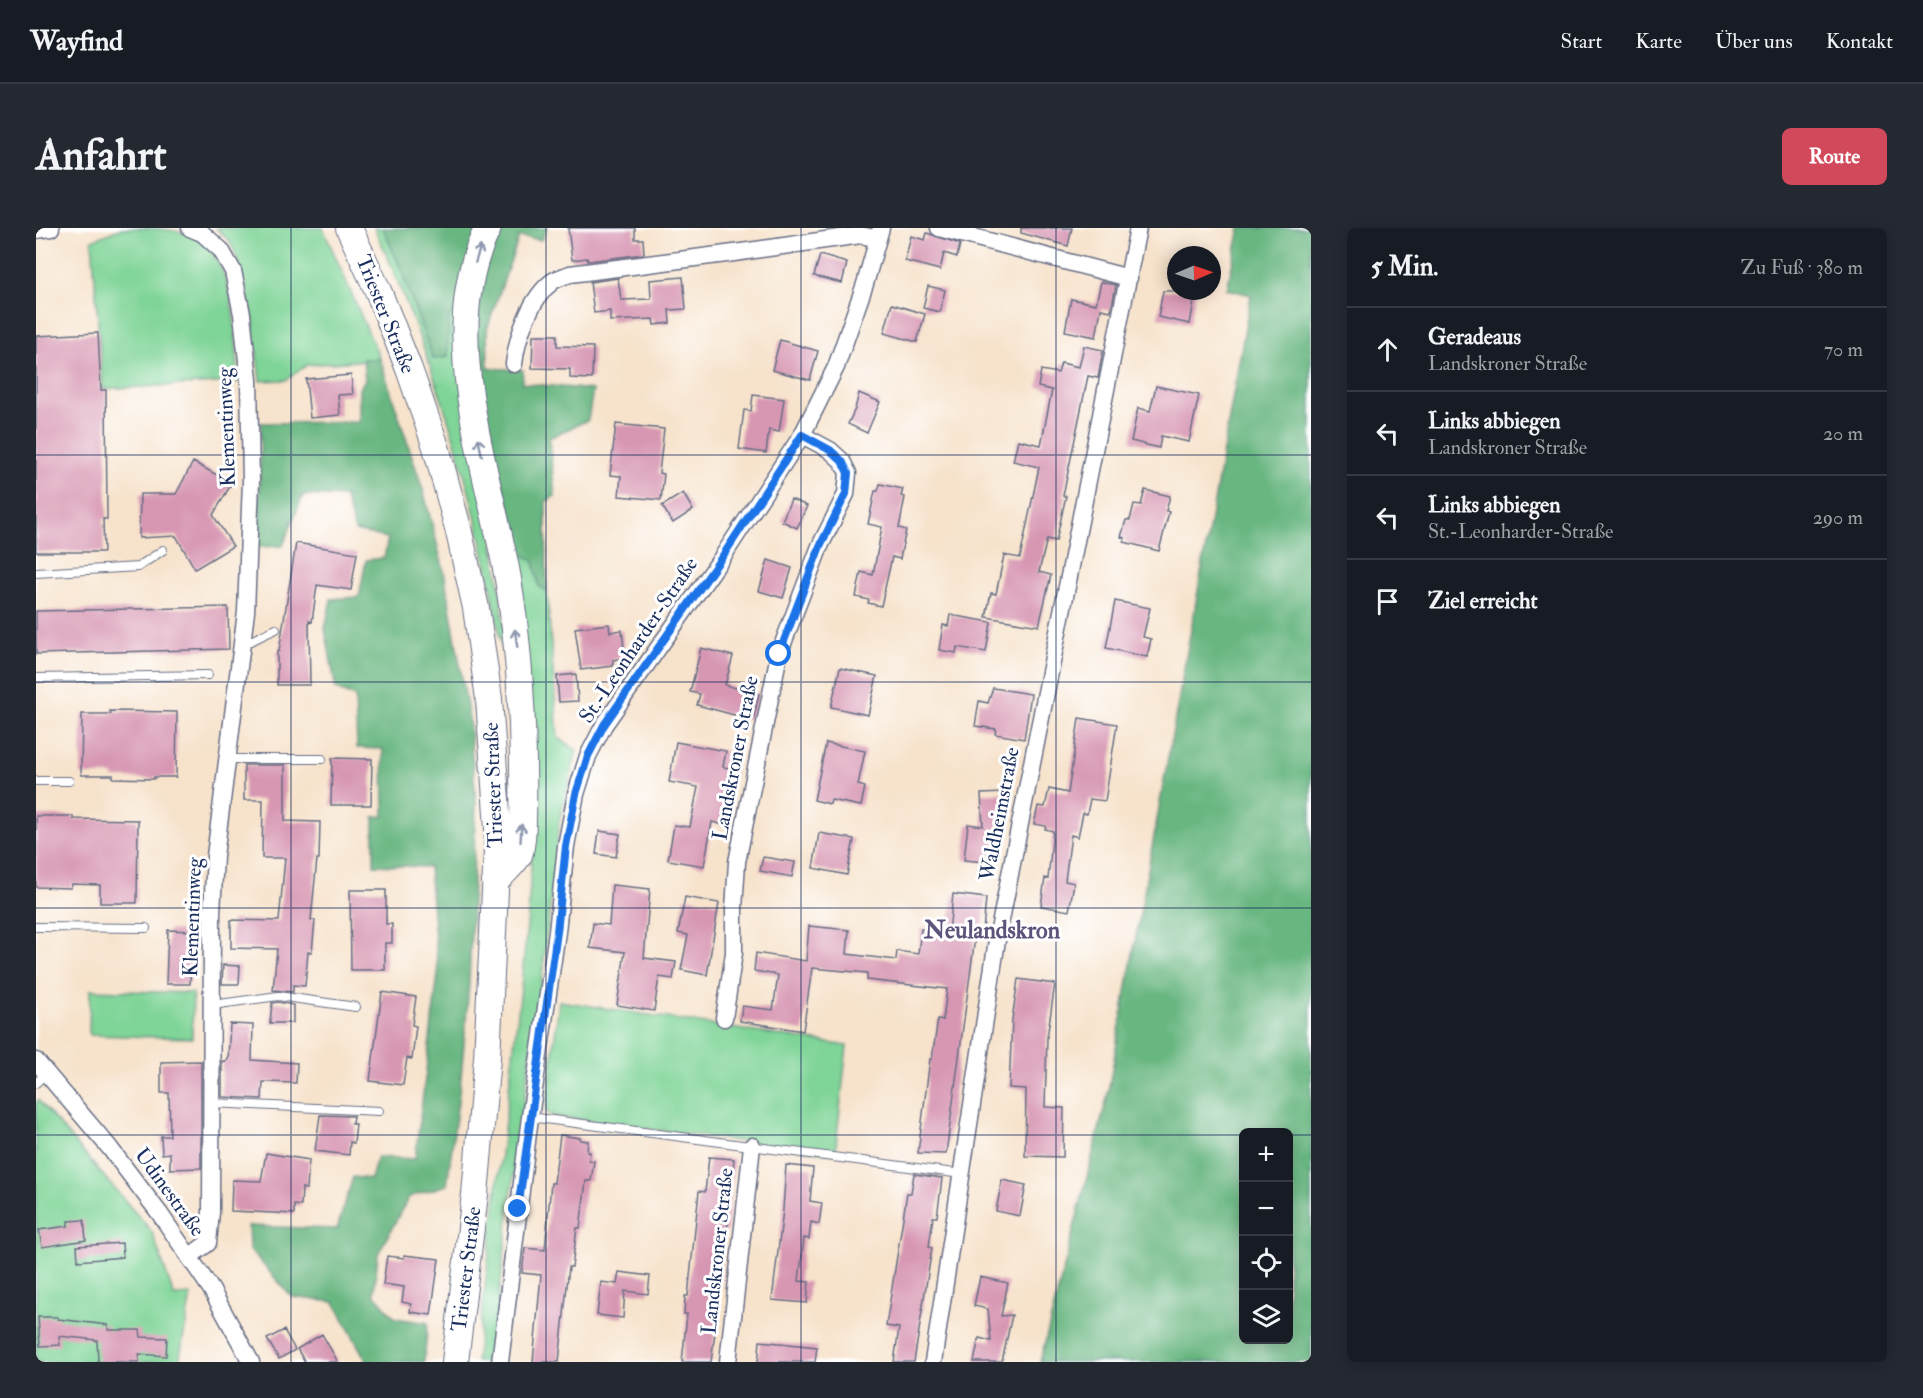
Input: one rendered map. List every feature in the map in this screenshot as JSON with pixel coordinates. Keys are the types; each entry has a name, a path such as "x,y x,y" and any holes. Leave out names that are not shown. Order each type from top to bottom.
{"main road":[{"name":"Triester Straße","path":"349,228 379,293 436,447 458,528 476,608 489,699 498,828 487,1058 455,1362"},
{"path":"488,228 475,264 467,301 465,348 469,392 508,580 522,709 523,778 520,854 495,882"}],"street":[{"path":"36,230 51,228"},
{"name":"Klementinweg","path":"189,1257 208,1243 211,1212 212,913 215,856 246,612 251,481 249,380 242,314 233,271 221,250 202,232 190,228"},
{"path":"939,228 1129,278"},
{"name":"Waldheimstraße","path":"933,1362 997,940 1138,228"},
{"path":"514,364 516,346 524,321 553,281 570,274 880,234"},
{"name":"St.-Leonharder-Straße","path":"500,1362 530,1117 557,932 566,846 576,794 588,756 604,725 724,554 802,435 836,367 866,284 880,234"},
{"name":"Landskroner Straße","path":"724,1018 734,953 737,862 779,654 820,546 846,494 848,473 842,461 830,450 802,435"},
{"name":"Udinestraße","path":"40,1072 109,1147 211,1289 251,1362"},
{"name":"Landskroner Straße","path":"728,1362 752,1146"}],"lane":[{"path":"36,573 138,567 163,550"},
{"path":"242,645 276,629"},
{"path":"36,678 208,675"},
{"path":"227,759 322,759"},
{"path":"36,781 69,781"},
{"path":"36,927 146,928"},
{"name":"Klementinweg","path":"212,1005 278,996 356,1007"},
{"path":"212,1103 379,1111"},
{"path":"530,1117 962,1174"}],"green space":[{"path":"122,228 162,229 186,233 203,243 216,258 225,276 230,298 239,382 103,389 92,240"},
{"path":"216,228 323,228 380,359 307,365 286,380 260,381 251,308 238,261 230,242"},
{"path":"374,228 383,228 398,262 433,359 448,357 449,316 457,312 500,587 507,652 502,649 477,523 455,441 413,320"},
{"path":"383,228 478,228 457,312 449,316 448,357 433,359 398,262"},
{"path":"500,228 547,228 541,240 519,237 487,329 488,368 523,370 522,383 593,390 588,420 549,438 555,496 546,502 547,591 539,586 534,561 522,554 496,460 490,452 474,338 485,266"},
{"path":"1240,228 1311,228 1311,1362 1040,1362 1107,1098 1251,295 1227,289"},
{"path":"363,359 380,359 424,493 444,571 469,718 476,802 469,985 461,1078 447,1185 409,1197 378,1254 374,1294 395,1318 428,1323 424,1362 367,1362 334,1302 292,1297 249,1249 248,1226 337,1229 353,1177 371,1179 377,1157 415,1159 438,974 429,867 374,865 374,817 384,816 383,749 357,748 355,697 336,689 325,629 331,599 359,597 366,560 384,558 388,538 355,531 345,497 303,495 283,546 258,547 261,423 359,422 359,389 365,380"},
{"path":"490,452 496,460 534,561 539,586 547,591 558,738 577,750 560,817 543,969 516,1156 491,1362 476,1362 521,988 533,837"},
{"path":"90,990 193,993 192,1038 89,1035"},
{"path":"559,1001 847,1046 835,1154 552,1116 546,1112"},
{"path":"38,1100 152,1232 174,1296 191,1295 179,1362 36,1362 36,1103"}],"building":[{"path":"568,228 635,228 635,239 643,239 644,254 588,261 587,258 572,260"},
{"path":"1021,228 1072,228 1068,246 1021,233"},
{"path":"927,233 960,244 957,257 944,253 940,270 905,261 911,236 925,240"},
{"path":"820,255 847,263 842,283 814,276"},
{"path":"683,277 686,309 669,310 670,323 654,325 653,319 610,321 610,311 594,313 590,282 618,278 621,300 651,299 650,280"},
{"path":"1101,282 1116,285 1111,311 1101,309 1096,337 1065,331 1071,299 1096,304"},
{"path":"928,286 945,290 940,312 923,308"},
{"path":"1163,291 1167,291 1167,300 1194,300 1190,324 1158,317"},
{"path":"892,304 925,314 917,342 884,333"},
{"path":"98,333 101,390 106,390 107,519 103,519 104,552 36,552 36,336"},
{"path":"533,335 557,335 557,346 593,347 592,379 570,378 570,369 532,368"},
{"path":"780,340 818,351 810,380 772,370"},
{"path":"1084,346 1103,350 1098,378 1088,376 1056,541 1047,539 1039,572 1051,575 1039,626 986,617 991,593 996,594 1004,555 1020,558 1039,467 1013,461 1018,440 1041,445 1052,390 1038,387 1041,370 1058,373 1061,363 1079,367"},
{"path":"351,375 353,394 338,395 340,415 310,418 306,379"},
{"path":"1156,386 1199,395 1189,442 1161,436 1159,448 1131,441 1138,408 1150,411"},
{"path":"859,393 880,402 867,433 848,424"},
{"path":"753,395 784,399 779,432 769,430 766,453 739,449 744,410 751,411"},
{"path":"616,424 664,429 659,473 664,474 661,500 619,496 621,476 610,475"},
{"path":"193,462 232,483 213,515 233,546 195,569 176,536 139,538 140,494 176,494"},
{"path":"880,484 903,489 901,496 905,497 899,528 906,530 900,559 892,557 881,606 856,597 861,572 873,575 882,527 868,524 875,491 878,491"},
{"path":"1145,490 1170,496 1166,511 1169,512 1159,551 1124,542 1125,538 1121,537 1126,520 1130,520 1134,504 1141,505"},
{"path":"683,493 693,510 673,523 662,506"},
{"path":"791,499 807,506 797,528 782,521"},
{"path":"296,543 357,553 351,590 317,585 312,622 309,621 310,685 277,685 277,651 279,651"},
{"path":"768,560 792,568 783,598 759,591"},
{"path":"1115,601 1150,608 1143,637 1151,639 1147,657 1106,648"},
{"path":"228,607 229,649 36,654 36,611"},
{"path":"950,615 991,622 986,652 957,647 956,653 939,650 943,625 948,626"},
{"path":"609,624 610,632 622,630 625,658 613,660 613,666 581,670 575,628"},
{"path":"701,648 733,656 725,685 759,694 753,720 697,705 700,694 690,692"},
{"path":"840,668 877,676 868,715 831,707"},
{"path":"576,674 578,701 559,702 557,676"},
{"path":"993,688 1031,694 1024,739 995,734 996,729 975,726 979,701 988,703"},
{"path":"110,711 177,712 176,777 154,777 154,779 81,775 82,714 111,714"},
{"path":"1079,718 1117,724 1105,801 1090,799 1087,814 1083,813 1078,837 1071,835 1065,881 1074,883 1069,911 1041,906 1045,878 1048,879 1053,831 1045,829 1046,826 1034,824 1038,806 1045,807 1049,789 1068,793"},
{"path":"676,742 726,751 723,767 735,769 724,825 712,822 704,866 668,860 674,825 690,827 698,787 669,782"},
{"path":"826,743 865,751 858,785 865,787 861,806 831,800 830,804 814,800"},
{"path":"332,758 372,759 371,805 331,805"},
{"path":"244,765 285,765 285,821 320,822 319,859 317,859 311,920 315,920 312,952 308,952 305,986 293,985 293,992 273,990 277,949 231,948 231,920 279,921 285,858 262,858 263,800 244,800"},
{"path":"1004,793 1005,809 1001,809 996,863 964,860 968,824 983,826 981,794"},
{"path":"36,816 138,820 137,903 100,903 100,885 72,884 71,888 36,887"},
{"path":"599,831 620,834 616,857 596,854"},
{"path":"819,833 854,839 847,875 813,868"},
{"path":"763,857 795,862 792,877 760,871"},
{"path":"612,885 650,889 644,958 676,962 673,979 659,977 654,1011 617,1005 625,952 590,948 593,923 609,925"},
{"path":"350,890 386,890 386,924 392,924 392,943 385,943 385,970 351,970"},
{"path":"953,894 986,898 983,931 976,930 946,1154 918,1153 930,1059 932,1059 938,1019 943,1020 947,989 867,980 867,973 812,968 803,1031 740,1021 742,1006 773,1010 778,975 754,971 756,953 806,961 809,926 849,930 847,954 896,960 897,951 918,954 921,929 949,932"},
{"path":"685,897 719,903 707,975 681,970 688,935 678,933"},
{"path":"168,930 192,931 190,984 166,984"},
{"path":"223,965 240,966 239,984 222,984"},
{"path":"1018,979 1055,984 1047,1038 1045,1107 1064,1108 1063,1157 1025,1156 1026,1089 1009,1088 1012,1020"},
{"path":"382,992 416,997 412,1025 416,1026 412,1059 407,1058 403,1085 370,1081"},
{"path":"272,1003 293,1005 293,1023 270,1023"},
{"path":"230,1024 253,1025 252,1060 297,1063 296,1083 263,1082 262,1099 222,1097 222,1061 228,1059"},
{"path":"201,1061 201,1168 170,1169 170,1153 162,1154 161,1136 170,1136 169,1093 161,1093 161,1062"},
{"path":"320,1115 353,1116 352,1124 356,1124 354,1143 350,1142 349,1155 315,1151"},
{"path":"560,1135 588,1141 589,1160 594,1161 591,1181 586,1181 580,1228 577,1228 572,1267 569,1267 559,1362 533,1362 541,1275 522,1273 525,1248 545,1250 551,1183 554,1183"},
{"path":"266,1153 309,1160 307,1189 302,1188 301,1206 294,1205 294,1214 231,1211 232,1180 261,1181"},
{"path":"709,1157 734,1159 716,1325 711,1362 682,1362 687,1314 684,1314 685,1296 688,1296 699,1191 705,1192"},
{"path":"786,1165 813,1168 810,1201 822,1203 819,1224 811,1222 809,1239 804,1238 799,1281 809,1282 807,1303 772,1300"},
{"path":"914,1174 942,1178 937,1217 933,1217 929,1247 932,1248 914,1362 894,1362 899,1328 886,1326 907,1193 911,1193"},
{"path":"1002,1180 1026,1185 1020,1216 996,1211"},
{"path":"84,1220 86,1240 42,1247 39,1230 68,1226 68,1221"},
{"path":"122,1243 123,1257 78,1261 77,1246"},
{"path":"404,1255 439,1259 431,1315 410,1312 411,1304 402,1302 404,1287 383,1284 387,1256 404,1258"},
{"path":"619,1272 650,1276 648,1294 625,1291 623,1318 597,1315 601,1282 617,1284"},
{"path":"980,1277 1008,1283 1001,1316 1012,1315 1002,1362 974,1362 979,1338 991,1341 988,1309 974,1306"},
{"path":"38,1317 58,1317 58,1319 108,1325 108,1330 140,1330 141,1337 167,1338 166,1356 139,1354 139,1362 98,1362 97,1340 59,1336 60,1345 40,1346"},
{"path":"284,1330 295,1350 279,1359 267,1339"},
{"path":"322,1334 338,1362 305,1362 297,1349"},
{"path":"760,1341 817,1347 815,1362 758,1362"}],"district":[{"name":"Neulandskron","path":"992,930"}],"route":[{"path":"518,1209 557,932 566,846 576,794 588,756 604,725 724,554 802,435 830,450 842,461 848,473 846,494 820,546 779,654"}]}
